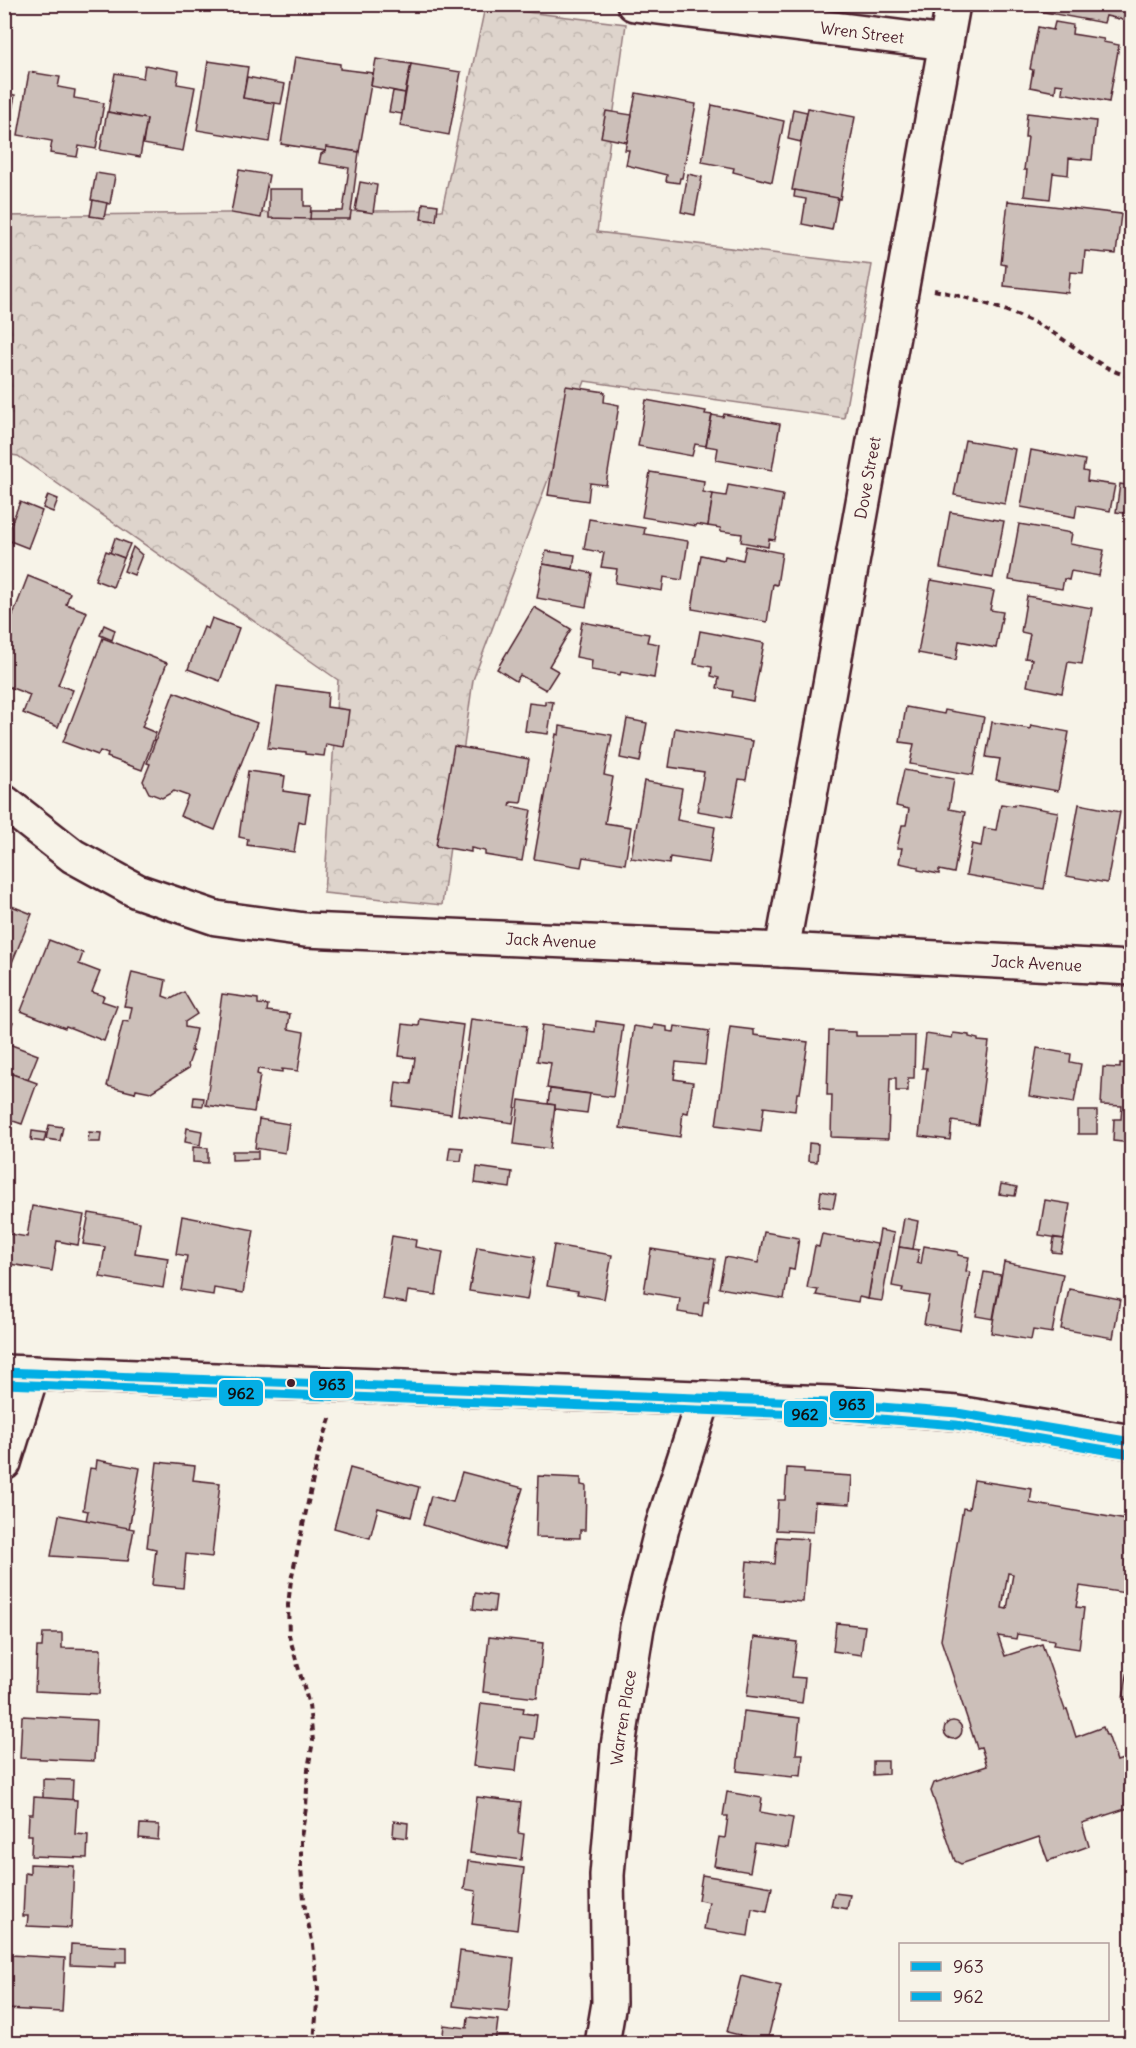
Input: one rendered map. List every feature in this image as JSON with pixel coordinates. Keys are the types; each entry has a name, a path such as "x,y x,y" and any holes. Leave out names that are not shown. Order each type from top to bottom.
{"street":[{"name":"Wren Street","path":"634,4 946,43"},
{"name":"Dove Street","path":"782,950 953,4"},
{"name":"Jack Avenue","path":"4,802 82,861 137,891 216,918 305,930 782,950 1131,968"},
{"path":"4,1462 18,1373 831,1403 957,1413 1131,1442"},
{"name":"Warren Place","path":"602,2043 609,2003 607,1875 618,1746 637,1627 663,1524 704,1398"}],"path":[{"path":"903,285 963,295 1035,323 1106,369 1131,377"},
{"path":"314,2043 318,1989 301,1869 301,1837 313,1741 309,1705 289,1635 288,1605 291,1580 319,1452 342,1385"},
{"path":"4,2040 38,2043"}],"green space":[{"path":"485,7 626,24 597,232 872,265 844,418 585,381 473,680 442,905 324,893 338,680 18,456 5,454 4,216 442,210"}],"building":[{"path":"1039,4 1127,4 1124,20 1106,16 1104,23 1038,11"},
{"path":"1055,22 1073,25 1072,34 1104,39 1103,42 1119,45 1109,102 1062,93 1063,85 1056,84 1055,92 1030,87 1033,70 1030,69 1038,27 1053,30"},
{"path":"295,57 340,64 340,69 373,73 359,152 326,147 326,151 281,144"},
{"path":"376,59 411,64 405,93 371,86"},
{"path":"208,61 248,67 243,98 275,103 269,142 197,130"},
{"path":"411,64 461,72 449,135 400,126"},
{"path":"145,65 179,71 177,84 195,87 183,151 143,144 147,119 108,112 115,73 143,78"},
{"path":"29,72 60,77 58,87 75,90 74,98 104,103 96,149 79,146 77,157 50,153 52,141 18,135"},
{"path":"247,77 285,84 281,104 243,98"},
{"path":"393,91 405,93 402,114 389,112"},
{"path":"4,93 15,95 4,151"},
{"path":"636,93 696,104 682,178 679,183 666,181 667,175 626,165 629,150 625,150"},
{"path":"712,105 784,121 772,182 733,172 734,168 702,162"},
{"path":"808,108 855,117 840,199 792,190"},
{"path":"793,109 807,112 801,142 788,139"},
{"path":"606,111 632,115 627,142 601,137"},
{"path":"107,112 147,119 140,157 100,150"},
{"path":"1027,113 1096,121 1092,160 1069,158 1068,175 1053,173 1050,199 1024,196 1027,170 1024,170 1028,137 1025,137"},
{"path":"326,147 359,152 350,219 310,219 310,211 343,211 349,168 319,163"},
{"path":"239,170 269,175 261,218 231,213"},
{"path":"96,173 115,176 110,204 91,200"},
{"path":"688,174 702,177 695,215 681,212"},
{"path":"360,182 377,185 373,213 355,210"},
{"path":"269,189 304,189 304,206 311,206 310,219 269,218"},
{"path":"795,190 838,198 832,230 802,224 806,199 794,197"},
{"path":"93,200 107,203 104,218 90,216"},
{"path":"1008,201 1121,214 1116,254 1085,251 1083,273 1070,272 1068,293 1004,286 1006,265 1001,264"},
{"path":"423,203 438,205 436,221 421,219"},
{"path":"566,386 605,392 604,402 619,405 606,485 590,483 588,501 548,495"},
{"path":"646,400 706,411 705,414 712,415 706,446 695,444 692,456 638,446"},
{"path":"724,414 780,424 772,470 716,460 718,448 706,446 712,415 723,417"},
{"path":"965,440 1015,449 1005,504 954,495"},
{"path":"1031,450 1085,460 1083,471 1088,472 1087,481 1115,485 1110,511 1077,505 1075,517 1021,507"},
{"path":"650,472 704,481 703,492 713,494 708,526 642,517"},
{"path":"1120,484 1132,486 1131,514 1116,512"},
{"path":"728,485 783,495 775,540 769,539 768,547 741,542 742,534 720,531 721,528 708,526 713,494 726,496"},
{"path":"48,495 58,499 53,512 43,508"},
{"path":"20,502 42,511 28,548 5,539"},
{"path":"950,512 1004,521 993,578 940,568"},
{"path":"589,519 645,528 644,534 688,541 682,580 664,577 662,591 615,583 617,569 601,567 604,553 584,549"},
{"path":"1019,524 1072,533 1070,544 1104,550 1099,576 1071,571 1069,580 1064,579 1062,589 1009,580"},
{"path":"115,538 130,544 124,558 110,553"},
{"path":"746,546 782,553 777,585 773,584 767,622 692,609 701,555 724,560 725,556 743,560"},
{"path":"133,547 142,555 134,575 124,571"},
{"path":"106,551 124,558 113,587 95,580"},
{"path":"546,551 575,555 573,569 543,564"},
{"path":"543,564 592,573 586,607 537,598"},
{"path":"28,576 70,593 66,604 87,612 58,685 73,690 58,727 23,713 30,695 4,685 4,649 12,629 8,628"},
{"path":"931,580 994,591 990,610 1003,612 996,648 959,641 956,660 918,653"},
{"path":"1027,596 1092,608 1082,664 1068,662 1062,693 1027,686 1032,659 1025,658 1030,634 1021,632"},
{"path":"534,607 571,629 549,666 558,671 546,690 520,675 516,681 497,669"},
{"path":"212,618 239,628 220,681 188,669 204,627 208,629"},
{"path":"582,622 649,634 647,642 659,644 654,678 591,670 592,660 576,657"},
{"path":"104,625 115,630 112,640 100,635"},
{"path":"700,631 764,643 753,701 732,697 733,691 717,688 719,678 711,676 712,667 694,664"},
{"path":"103,638 167,663 142,727 156,733 142,770 107,757 108,754 100,751 98,755 63,742"},
{"path":"277,686 328,693 327,707 349,710 344,747 326,744 324,756 268,748"},
{"path":"174,692 257,723 215,830 180,816 188,796 174,791 162,798 149,793 143,781 150,764 147,763"},
{"path":"545,701 553,702 548,734 525,731 529,703 545,705"},
{"path":"906,707 944,714 945,710 984,717 973,775 910,764 914,744 900,742"},
{"path":"627,719 647,723 640,762 620,758"},
{"path":"992,722 1030,729 1031,725 1069,732 1058,791 996,780 1000,759 986,757"},
{"path":"560,726 612,735 604,775 613,777 605,823 631,827 625,864 583,857 581,867 534,859 556,734 559,735"},
{"path":"675,728 753,741 746,780 739,779 732,817 697,811 704,772 669,767"},
{"path":"454,746 529,759 521,803 511,802 510,806 531,810 522,861 485,855 485,851 471,848 471,852 436,846"},
{"path":"904,770 954,779 949,809 965,812 954,873 939,870 939,874 899,863 902,848 897,848 902,825 906,825 909,809 896,806"},
{"path":"248,771 285,776 283,791 309,795 305,823 299,821 294,852 247,845 248,839 239,837"},
{"path":"644,781 682,788 677,820 715,827 709,863 670,857 669,864 631,858"},
{"path":"1128,792 1132,793 1132,834 1123,833"},
{"path":"1001,804 1014,806 1015,804 1058,812 1044,889 966,875 972,844 981,846 984,828 996,830"},
{"path":"1079,804 1120,812 1107,883 1066,876"},
{"path":"4,903 32,914 4,982"},
{"path":"49,940 83,953 79,964 100,972 92,992 104,996 102,1001 117,1006 104,1041 21,1011"},
{"path":"132,972 166,980 163,996 171,999 184,992 197,1014 185,1022 185,1027 196,1029 189,1068 151,1092 136,1089 135,1093 107,1086 123,1021 129,1022 132,1007 124,1006"},
{"path":"222,994 258,999 258,1004 268,1005 267,1011 290,1014 288,1029 304,1032 298,1071 258,1069 257,1074 260,1075 254,1112 206,1105"},
{"path":"4,1019 13,1022 4,1043"},
{"path":"420,1019 463,1025 451,1114 393,1106 396,1082 411,1084 415,1058 399,1056 403,1024 419,1026"},
{"path":"471,1019 527,1026 513,1123 458,1115"},
{"path":"596,1021 623,1025 613,1097 547,1088 551,1063 537,1061 542,1025 595,1032"},
{"path":"654,1025 667,1027 667,1031 674,1032 675,1026 709,1031 705,1065 676,1062 674,1079 693,1082 688,1113 683,1112 680,1137 620,1128 634,1026 653,1029"},
{"path":"730,1027 754,1030 754,1035 808,1042 795,1111 764,1107 761,1131 716,1125"},
{"path":"829,1031 856,1032 856,1036 915,1036 914,1078 908,1078 908,1091 896,1091 896,1078 890,1078 888,1139 831,1137 832,1095 827,1095"},
{"path":"953,1033 969,1035 978,1041 989,1042 978,1125 952,1121 950,1140 919,1136 927,1068 922,1068 926,1034 952,1038"},
{"path":"9,1044 38,1055 28,1080 4,1071 4,1057"},
{"path":"1037,1048 1071,1054 1070,1062 1081,1064 1074,1103 1029,1096"},
{"path":"1120,1063 1132,1064 1132,1143 1113,1141 1114,1119 1121,1119 1122,1106 1101,1105 1103,1067 1120,1068"},
{"path":"4,1071 37,1083 22,1124 4,1118"},
{"path":"550,1089 590,1094 587,1113 555,1109 555,1105 548,1104"},
{"path":"194,1097 204,1098 203,1106 193,1105"},
{"path":"519,1100 555,1105 550,1149 514,1144"},
{"path":"1078,1111 1097,1111 1097,1134 1078,1134"},
{"path":"259,1119 289,1124 285,1153 255,1148"},
{"path":"49,1125 63,1127 60,1141 46,1139"},
{"path":"187,1128 202,1131 200,1145 185,1142"},
{"path":"32,1131 46,1133 44,1142 31,1140"},
{"path":"89,1132 101,1133 100,1142 88,1142"},
{"path":"809,1143 818,1144 817,1162 808,1161"},
{"path":"193,1147 208,1148 208,1163 193,1162"},
{"path":"450,1147 463,1148 461,1161 448,1160"},
{"path":"232,1151 258,1151 258,1159 232,1160"},
{"path":"477,1167 512,1172 510,1188 475,1183"},
{"path":"1001,1184 1017,1187 1015,1196 999,1194"},
{"path":"821,1191 836,1194 833,1208 819,1206"},
{"path":"1045,1200 1070,1204 1064,1239 1039,1235"},
{"path":"32,1206 84,1215 78,1245 57,1241 52,1271 4,1263 4,1233 27,1237"},
{"path":"89,1213 140,1222 135,1253 168,1258 163,1288 100,1277 105,1247 83,1244"},
{"path":"182,1216 254,1230 243,1293 214,1288 213,1295 181,1290 187,1256 176,1254"},
{"path":"904,1218 918,1221 913,1249 899,1247"},
{"path":"880,1230 894,1233 882,1301 868,1299"},
{"path":"764,1232 799,1238 794,1270 789,1269 784,1299 719,1288 725,1257 758,1263"},
{"path":"822,1234 877,1244 868,1299 859,1297 858,1302 816,1295 818,1290 807,1288 815,1246 819,1247"},
{"path":"392,1236 416,1240 415,1247 443,1252 436,1295 408,1291 406,1303 382,1299"},
{"path":"1054,1238 1064,1239 1061,1253 1052,1252"},
{"path":"554,1245 612,1255 604,1299 577,1294 578,1291 547,1286"},
{"path":"924,1246 958,1252 958,1255 969,1257 966,1271 970,1272 960,1330 924,1324 929,1296 902,1292 903,1288 892,1286 899,1247 919,1250 917,1263 921,1264"},
{"path":"477,1247 535,1257 527,1300 469,1291"},
{"path":"651,1249 715,1259 708,1302 704,1302 702,1316 678,1312 680,1298 644,1292"},
{"path":"1004,1262 1063,1274 1052,1333 1033,1330 1031,1340 991,1333"},
{"path":"984,1272 1001,1275 993,1319 976,1316"},
{"path":"1069,1289 1120,1299 1113,1338 1061,1329"},
{"path":"97,1460 140,1468 129,1529 86,1521 88,1511 83,1510 90,1468 96,1469"},
{"path":"157,1462 195,1466 193,1480 220,1483 212,1557 186,1554 183,1588 152,1585 156,1549 147,1547"},
{"path":"350,1468 419,1487 411,1517 378,1508 370,1538 334,1528"},
{"path":"787,1468 804,1469 804,1473 852,1476 850,1504 815,1502 813,1532 776,1530 778,1500 785,1500"},
{"path":"462,1472 523,1488 504,1549 423,1525 431,1496 453,1502"},
{"path":"538,1476 581,1478 581,1485 586,1486 585,1530 580,1530 580,1538 536,1537"},
{"path":"974,1480 1032,1489 1030,1503 1132,1521 1132,1594 1080,1586 1076,1607 1084,1608 1079,1649 1053,1645 1054,1640 1017,1634 1016,1639 998,1636 1005,1656 1042,1644 1076,1737 1103,1727 1117,1761 1132,1756 1132,1832 1129,1831 1131,1807 1082,1823 1089,1846 1048,1861 1039,1837 961,1864 955,1861 931,1791 934,1783 987,1766 981,1747 977,1748 941,1640 963,1508 969,1509","holes":["1008,1573 1013,1574 1007,1609 1002,1608"]},
{"path":"59,1515 134,1529 128,1561 51,1556"},
{"path":"777,1537 808,1539 803,1602 744,1597 747,1561 775,1564"},
{"path":"475,1593 496,1596 494,1612 473,1609"},
{"path":"836,1623 865,1626 861,1655 833,1651"},
{"path":"43,1633 62,1633 62,1648 101,1649 99,1694 35,1691 37,1647 42,1647"},
{"path":"489,1637 543,1643 537,1698 483,1692"},
{"path":"754,1637 797,1642 792,1677 805,1678 802,1703 747,1696"},
{"path":"1130,1657 1132,1657 1132,1703 1129,1703 1130,1700 1123,1699"},
{"path":"481,1703 524,1708 523,1713 537,1715 534,1739 520,1737 516,1771 473,1766"},
{"path":"744,1711 800,1718 796,1754 803,1754 801,1776 737,1771"},
{"path":"22,1716 96,1720 94,1761 20,1758"},
{"path":"953,1721 960,1723 962,1730 960,1737 953,1739 946,1737 944,1730 946,1723"},
{"path":"873,1761 888,1761 888,1774 873,1775"},
{"path":"43,1779 73,1780 72,1800 43,1798"},
{"path":"727,1792 762,1798 760,1812 793,1818 788,1848 755,1843 750,1872 714,1866 719,1837 725,1838 728,1816 723,1816"},
{"path":"34,1797 77,1800 75,1834 88,1835 87,1858 31,1856 32,1835 28,1835 29,1814 33,1814"},
{"path":"477,1797 521,1802 518,1833 524,1834 521,1860 470,1853"},
{"path":"394,1821 408,1823 407,1838 393,1836"},
{"path":"140,1824 159,1825 158,1840 139,1838"},
{"path":"468,1861 524,1868 517,1930 472,1924 476,1891 464,1889"},
{"path":"30,1864 74,1866 71,1928 27,1926 28,1916 23,1916 25,1873 30,1874"},
{"path":"702,1875 772,1887 767,1912 752,1909 748,1936 704,1929 709,1902 698,1900"},
{"path":"834,1893 850,1895 847,1909 831,1906"},
{"path":"71,1944 127,1947 127,1962 116,1962 116,1967 70,1965"},
{"path":"460,1951 514,1958 508,2012 453,2006"},
{"path":"10,1955 65,1958 62,2012 7,2009"},
{"path":"741,1976 781,1986 767,2042 727,2032"},
{"path":"468,2017 498,2020 495,2044 442,2044 444,2025 467,2028"}],"transit line":[{"name":"963","path":"4,1372 831,1403 957,1413 1132,1442"},
{"name":"962","path":"4,1384 830,1415 956,1425 1130,1454"}]}
